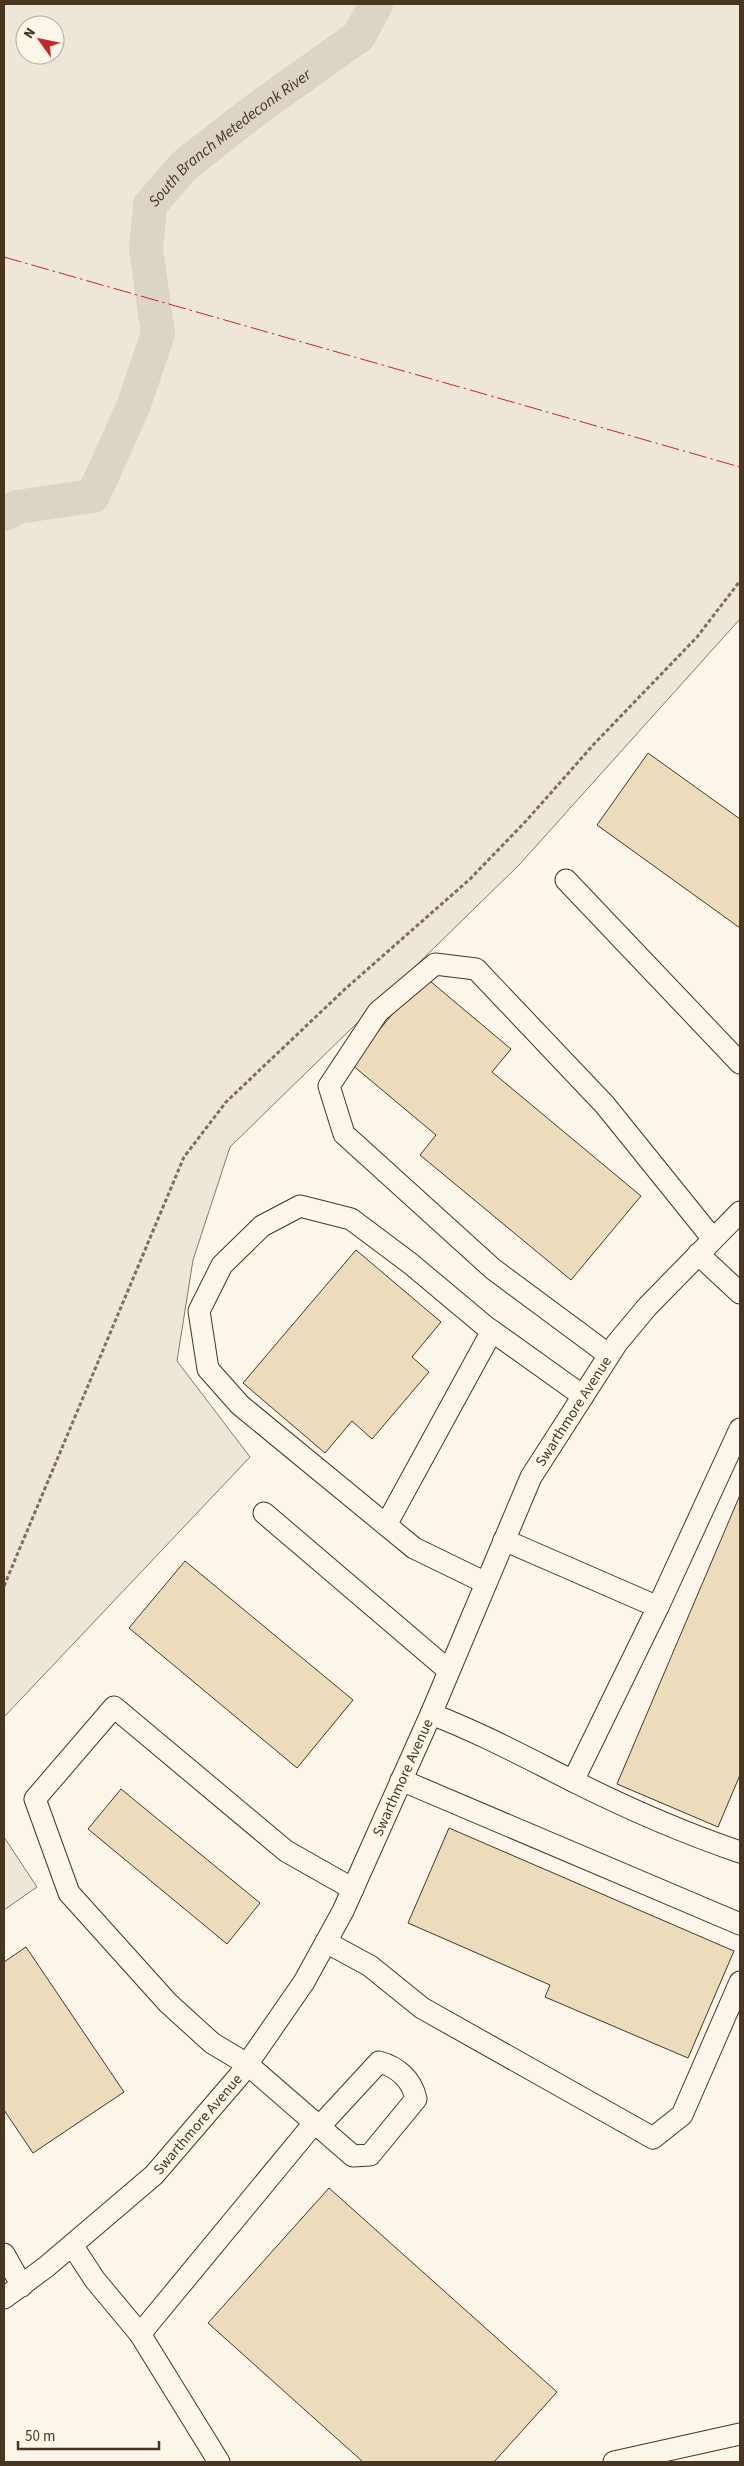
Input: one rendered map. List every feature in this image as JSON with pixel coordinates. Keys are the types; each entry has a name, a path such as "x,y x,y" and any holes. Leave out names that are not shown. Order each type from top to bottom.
{"street":[{"path":"566,880 740,1063"},
{"path":"609,1355 493,1269 344,1134 329,1086 378,1012 435,964 476,970 605,1106 713,1239"},
{"path":"486,1583 414,1548 240,1404 208,1369 199,1311 222,1266 262,1226 300,1206 351,1219 411,1264 492,1330 583,1396"},
{"name":"Swarthmore Avenue","path":"4,2298 22,2286 72,2245 154,2175 247,2064 304,1982 353,1889 431,1714 531,1477 609,1355 647,1307 740,1212"},
{"path":"698,1254 740,1293"},
{"path":"386,1525 492,1330"},
{"path":"573,1781 658,1607 740,1430"},
{"path":"264,1512 448,1670"},
{"path":"504,1540 658,1607"},
{"path":"140,2334 165,2302 317,2124 379,2062 391,2065 413,2085 416,2100 370,2155 353,2156 317,2124 247,2064 212,2043 168,2003 69,1893 35,1799 114,1707 286,1851 353,1889"},
{"path":"431,1714 474,1730 573,1781 690,1834 740,1852"},
{"path":"401,1780 740,1924"},
{"path":"326,1942 370,1966 422,2008 654,2138 682,2116 740,1982"},
{"path":"72,2245 95,2280 140,2334 219,2462"},
{"path":"4,2254 22,2286"},
{"path":"614,2462 740,2434"}],"shaded area":[{"path":"4,4 740,4 740,619 519,865 230,1147 193,1260 177,1361 250,1457 4,1717"},
{"path":"4,1837 37,1887 4,1910"}],"building":[{"path":"648,753 740,819 740,928 597,825"},
{"path":"424,976 511,1049 492,1072 641,1196 571,1280 420,1155 436,1135 351,1064"},
{"path":"356,1250 441,1322 412,1357 429,1372 372,1439 352,1421 325,1453 243,1383"},
{"path":"740,1495 740,1775 718,1827 617,1784"},
{"path":"185,1561 353,1700 297,1768 129,1628"},
{"path":"121,1789 260,1903 227,1944 88,1829"},
{"path":"449,1828 734,1951 688,2058 545,1997 550,1985 408,1923"},
{"path":"26,1947 124,2092 33,2153 4,2110 4,1962"},
{"path":"329,2188 557,2392 494,2462 363,2462 208,2323"}],"waterway":[{"name":"South Branch Metedeconk River","path":"4,514 17,507 93,496 133,407 158,334 146,249 150,205 185,165 254,111 359,36 376,4"}],"power":[{"path":"4,257 740,467"}]}
